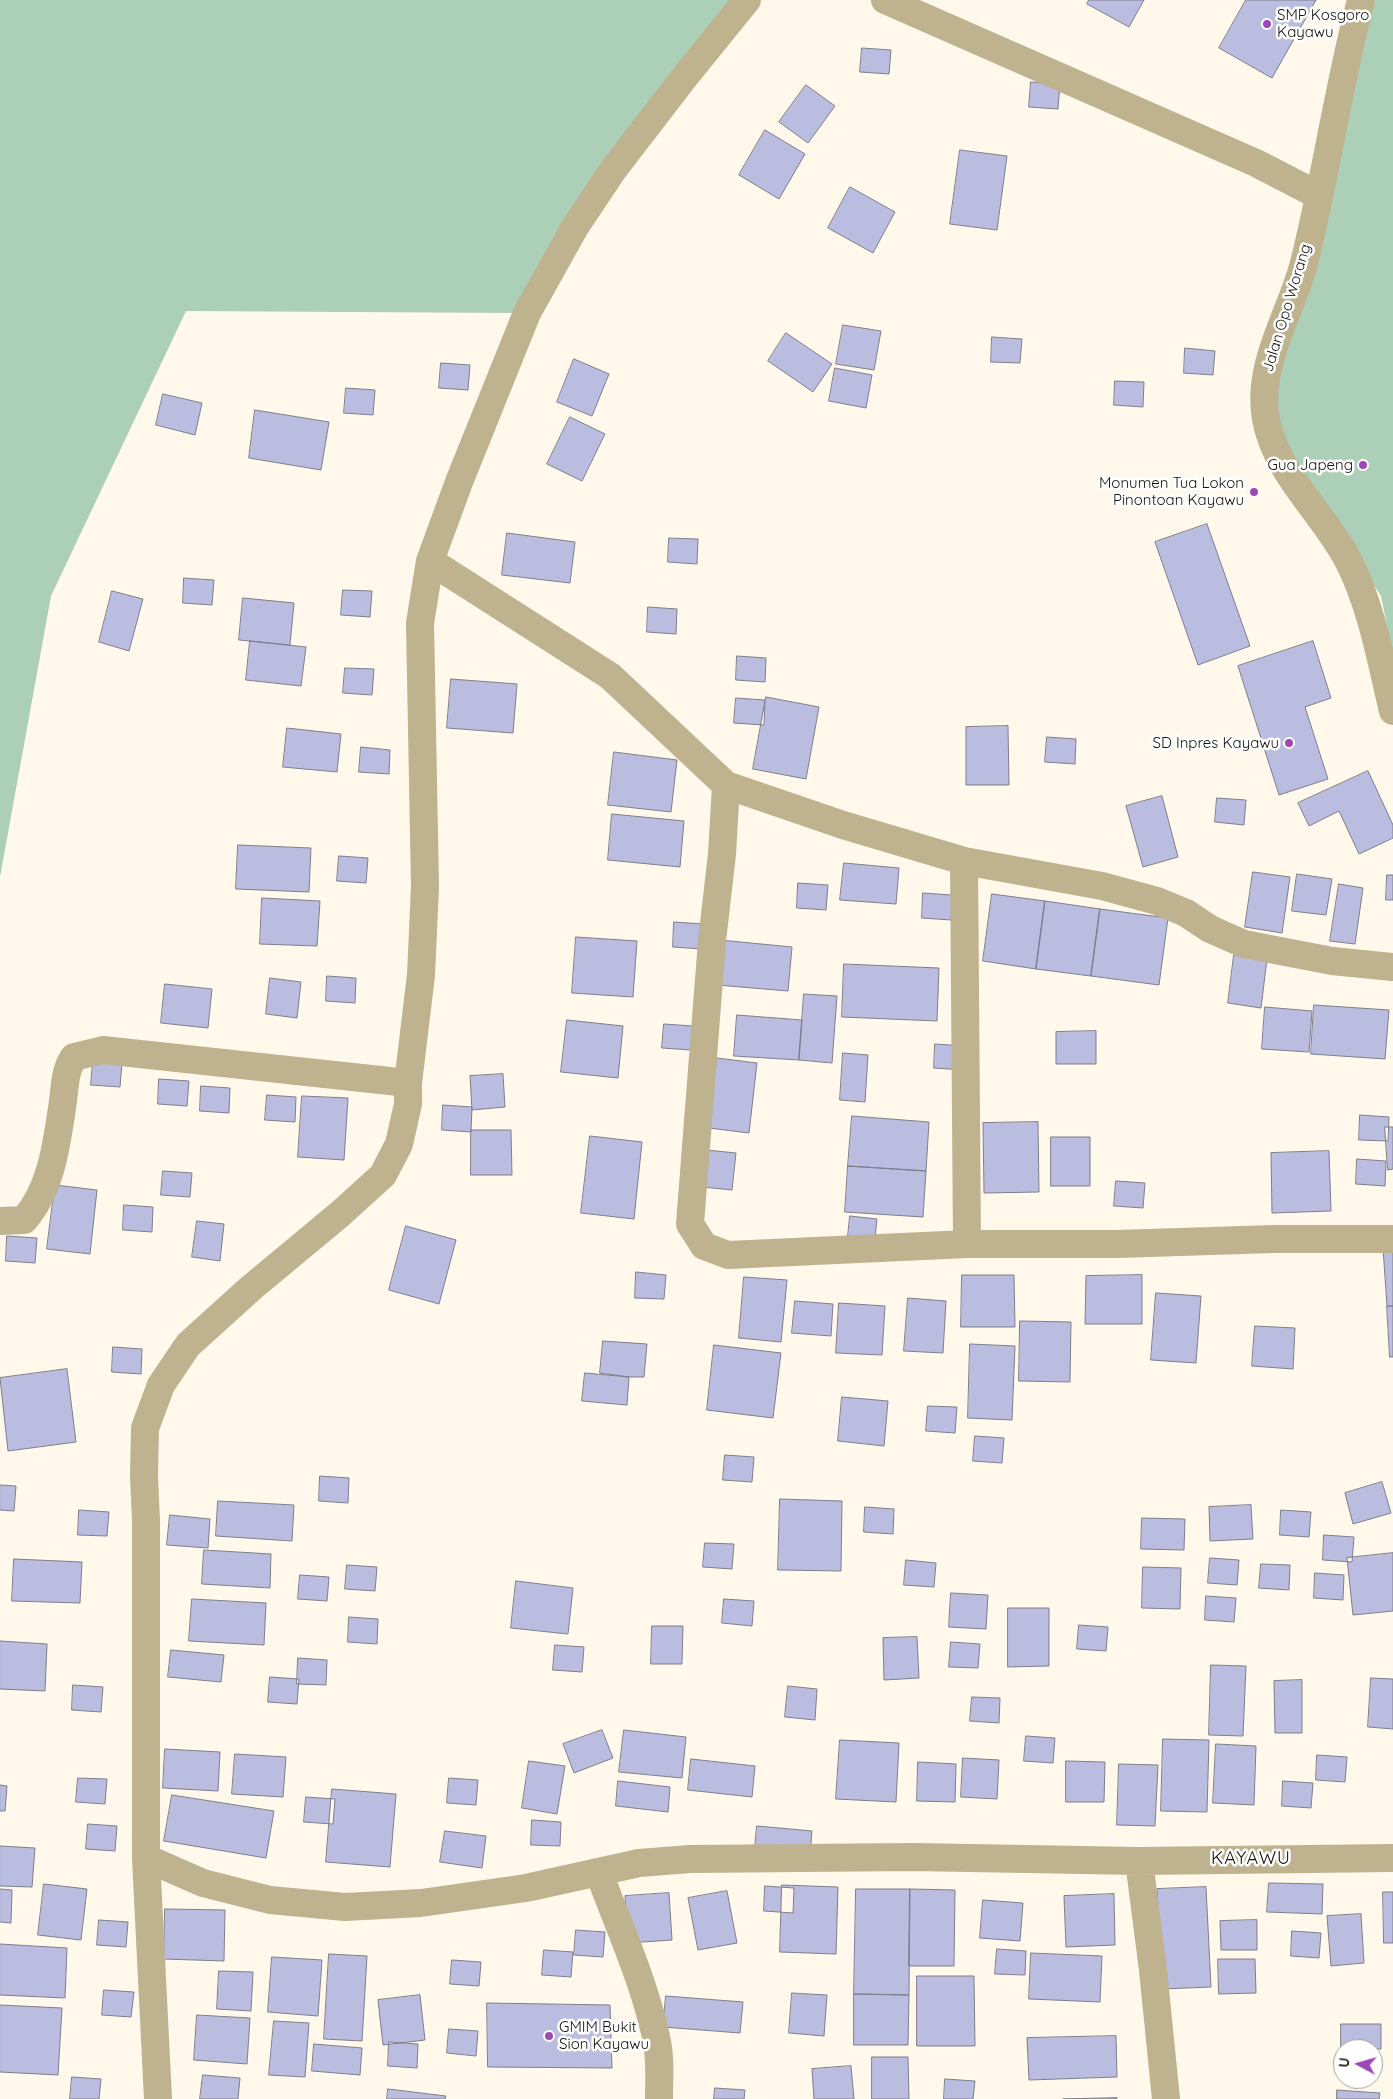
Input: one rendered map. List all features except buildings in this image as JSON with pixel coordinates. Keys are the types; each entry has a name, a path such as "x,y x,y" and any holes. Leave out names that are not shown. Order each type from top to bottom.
{"street":[{"path":"158,2099 146,1858 146,1521 144,1476 146,1428 161,1385 188,1345 251,1288 340,1214 383,1175 399,1144 408,1104 408,1083 421,975 425,897 420,623 430,561 459,482 528,313 575,227 613,170 747,0"},
{"path":"885,0 1238,154 1318,195"},
{"name":"Jalan Opo Worang","path":"1361,0 1303,265 1269,361 1264,385 1266,419 1274,449 1348,560 1360,586 1393,711"},
{"path":"430,561 610,676 726,785 843,826 964,861 1102,886 1157,901 1186,913 1210,929 1244,944 1332,961 1393,967"},
{"path":"726,785 722,854 712,941 690,1224 704,1246 728,1255 967,1244 1117,1244 1274,1239 1393,1238"},
{"path":"964,861 967,1244"},
{"path":"0,1221 24,1220 34,1208 48,1180 60,1121 68,1065 74,1057 103,1050 408,1083"},
{"path":"146,1858 202,1883 270,1900 345,1907 430,1902 526,1888 639,1863 743,1857 832,1859 913,1857 1139,1861 1393,1858"},
{"path":"1139,1861 1153,1970 1166,2099"},
{"path":"599,1873 632,1960 657,2039 660,2068 658,2099"}],"green space":[{"path":"0,0 735,0 516,313 186,311 51,596 0,877"},
{"path":"1367,0 1393,0 1393,655 1381,596 1279,441 1276,361"}],"place":[{"name":"SMP Kosgoro Kayawu","path":"1267,24"},
{"name":"Gua Japeng","path":"1363,465"},
{"name":"Monumen Tua Lokon Pinontoan Kayawu","path":"1254,492"},
{"name":"SD Inpres Kayawu","path":"1289,743"},
{"name":"GMIM Bukit Sion Kayawu","path":"549,2036"}],"district":[{"name":"KAYAWU","path":"1251,1859"}]}
